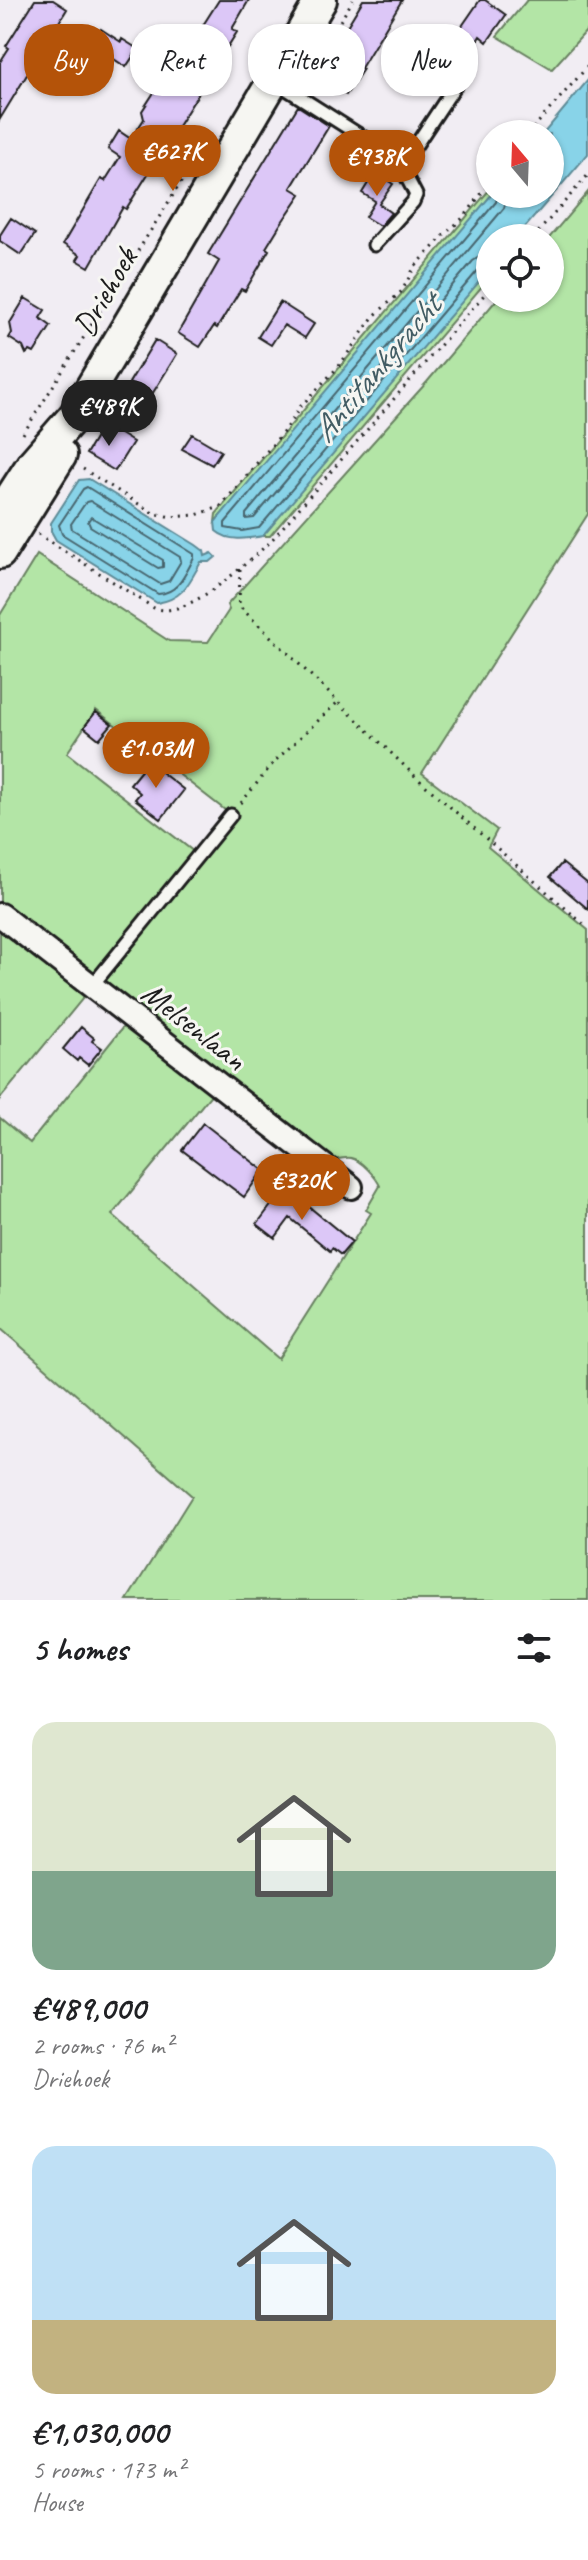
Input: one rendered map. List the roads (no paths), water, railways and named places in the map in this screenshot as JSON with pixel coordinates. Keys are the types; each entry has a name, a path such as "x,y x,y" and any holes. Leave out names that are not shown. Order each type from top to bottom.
{"main road":[{"name":"Driehoek","path":"307,24 321,0"},
{"name":"Driehoek","path":"1,551 10,518 33,463 75,415 264,96"}],"street":[{"name":"Melsenlaan","path":"0,915 351,1187"}],"lane":[{"path":"298,96 397,159 416,195 374,245"},
{"path":"397,159 410,154 448,96"},
{"path":"91,987 231,815"}],"water":[{"name":"Antitankgracht","path":"588,80 588,154 564,182 564,120 555,120"},
{"name":"Antitankgracht","path":"480,208 542,208 528,224 476,224 476,285 263,536 232,538 216,531 215,522"},
{"path":"89,479 196,545 205,556 212,553 216,557 210,562 201,562 179,594 157,603 56,540 51,531 51,523 79,480"}]}
